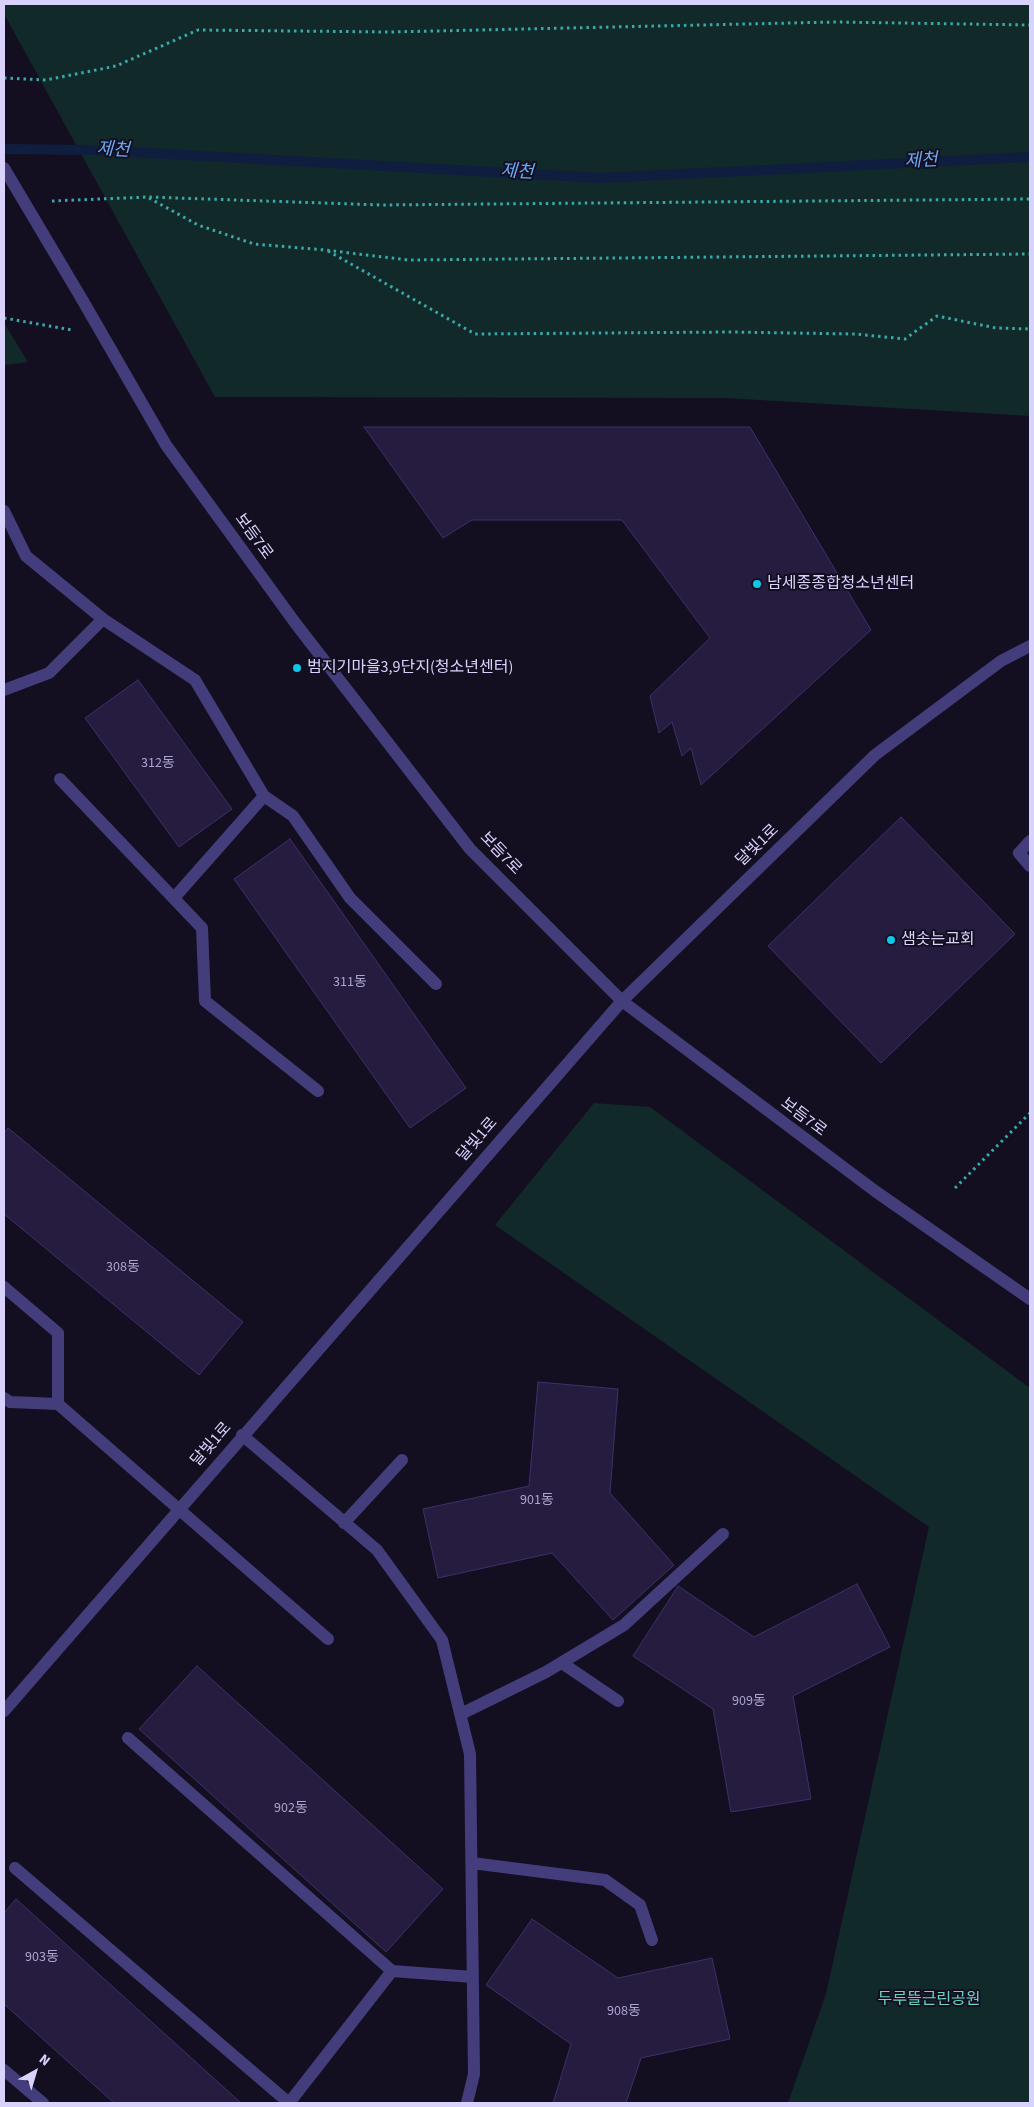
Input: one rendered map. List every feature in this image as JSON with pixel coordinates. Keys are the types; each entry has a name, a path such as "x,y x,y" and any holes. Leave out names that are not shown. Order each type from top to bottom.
{"street":[{"name":"보듬7로","path":"4,168 166,445 296,624 470,848 622,1001 867,1186 1030,1299"},
{"path":"4,511 26,556 103,619 195,680 264,796 293,816 350,898 436,984"},
{"path":"4,690 49,673 103,619"},
{"name":"달빛1로","path":"4,1711 178,1508 622,1001 875,755 1001,661 1030,646"},
{"path":"60,779 202,928 205,1001 318,1091"},
{"path":"174,898 264,796"},
{"path":"1030,841 1019,853 1030,866"},
{"path":"4,1287 58,1333 58,1404"},
{"path":"4,1398 10,1402 58,1404 328,1639"},
{"path":"242,1435 377,1550 442,1640 470,1754 474,2074 467,2103"},
{"path":"344,1523 402,1460"},
{"path":"460,1714 562,1663 624,1625 723,1534"},
{"path":"562,1663 618,1700"},
{"path":"128,1738 392,1971 473,1977"},
{"path":"472,1863 605,1880 640,1905 652,1940"},
{"path":"15,1868 289,2103 392,1971"},
{"path":"4,2070 43,2103"}],"path":[{"path":"4,78 46,80 116,66 198,30 390,32 835,22 1030,25"},
{"path":"148,197 198,225 254,244 408,260 1030,254"},
{"path":"42,201 148,197 382,205 1030,199"},
{"path":"325,250 475,334 730,332 856,334 905,339 937,316 996,328 1030,329"},
{"path":"4,318 103,336"},
{"path":"955,1188 1030,1113"}],"green space":[{"path":"4,4 1030,4 1030,416 725,398 215,397 4,14"},
{"path":"4,323 28,362 4,365"},
{"name":"두루뜰근린공원","path":"594,1103 650,1107 1030,1388 1030,2103 788,2103 826,1994 929,1527 495,1225"}],"building":[{"name":"남세종종합청소년센터","path":"364,427 750,427 871,630 701,785 691,748 682,756 672,722 659,733 650,696 710,638 622,520 472,520 443,538"},
{"path":"138,680 232,809 179,847 85,718"},
{"name":"샘솟는교회","path":"901,817 1015,934 881,1063 768,946"},
{"path":"290,839 466,1088 410,1128 234,879"},
{"path":"8,1128 243,1322 199,1375 4,1214 4,1133"},
{"path":"538,1382 618,1389 610,1493 674,1565 613,1620 552,1553 438,1578 423,1509 529,1486"},
{"path":"857,1584 890,1647 793,1696 811,1799 731,1812 713,1709 633,1656 678,1586 754,1637"},
{"path":"197,1666 443,1889 386,1952 139,1729"},
{"path":"16,1899 241,2103 114,2103 4,2004 4,1913"},
{"path":"532,1919 618,1978 712,1958 730,2039 641,2058 626,2103 553,2103 571,2044 486,1985"}],"waterway":[{"name":"제천","path":"4,149 94,150 601,178 1030,157"}],"place":[{"name":"남세종종합청소년센터","path":"757,584"},
{"name":"범지기마을3,9단지(청소년센터)","path":"297,668"},
{"name":"샘솟는교회","path":"891,940"}]}
